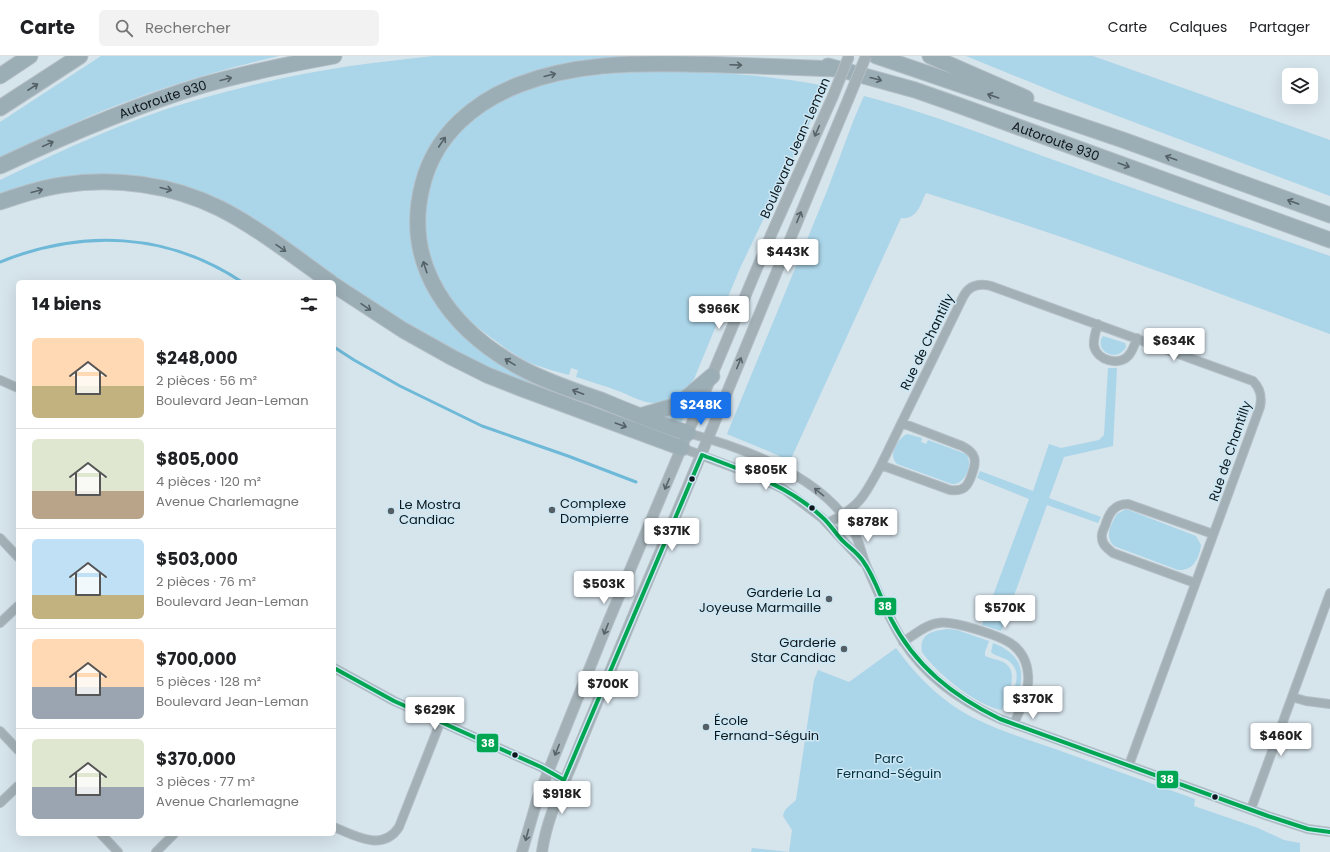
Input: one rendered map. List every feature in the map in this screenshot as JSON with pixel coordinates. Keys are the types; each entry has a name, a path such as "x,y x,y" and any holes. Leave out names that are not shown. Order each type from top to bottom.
{"highway":[{"path":"0,76 30,56"},
{"path":"0,108 80,56"},
{"name":"Autoroute 930","path":"0,166 92,125 160,99 204,85 256,72 334,56"},
{"name":"Autoroute 930","path":"778,56 838,69 915,90 1330,240"},
{"name":"Autoroute 930","path":"876,56 1123,140 1330,215"},
{"path":"930,56 1123,140"},
{"path":"688,433 640,416 522,369 478,339 459,321 448,308 435,288 425,267 421,252 418,229 419,206 421,191 427,171 434,156 455,126 480,104 521,83 561,72 608,65 645,64 697,64 838,69"},
{"path":"0,202 48,188 88,182 126,182 166,189 198,199 228,213 327,280"},
{"path":"336,286 403,330 487,375 682,448"},
{"path":"640,416 656,410 678,405 712,376"}],"street":[{"name":"Boulevard Jean-Leman","path":"522,852 532,817 548,772 609,620 773,228 833,96 849,56"},
{"path":"542,852 544,837 552,809 576,756 621,644 702,455 866,56"},
{"name":"Rue de Chantilly","path":"828,523 843,515 861,500 881,465 965,292 974,285 984,284 991,286 1249,379 1257,384 1260,391 1260,407 1129,765"},
{"path":"1098,324 1094,339 1096,350 1101,357 1108,360 1120,361 1126,358 1133,349 1137,338"},
{"path":"0,380 16,387"},
{"path":"881,465 955,491 963,489 969,482 976,462 973,454 969,450 902,423"},
{"path":"688,433 708,438 758,456 787,470 828,500 843,515 853,529 865,564 889,616 904,642 928,672 950,691 974,706 1014,724 1251,809 1308,829 1330,832"},
{"path":"682,448 749,472 785,490 808,506 828,523 839,537 865,564"},
{"path":"1195,583 1113,553 1103,542 1102,532 1109,514 1113,509 1122,504 1128,504 1213,534"},
{"path":"0,538 16,555"},
{"path":"1251,809 1330,593"},
{"path":"0,623 16,608"},
{"path":"904,642 930,625 946,622 962,625 1005,640 1012,644 1018,649 1023,657 1028,673 1028,688 1014,724"},
{"path":"336,669 376,692 440,723 541,767 564,780"},
{"path":"1292,697 1306,701 1330,704"},
{"path":"336,828 360,838 372,841 382,840 392,836 399,827 440,723"},
{"path":"0,731 16,748"},
{"path":"0,803 16,788"},
{"path":"103,836 118,852"},
{"path":"156,852 172,836"}],"green space":[{"path":"101,56 279,56 230,68 158,90 88,117 0,158 0,122"},
{"path":"434,56 676,56 676,59 658,58 484,94 464,107 447,124 433,143 423,163 416,184 412,206 411,229 414,252 423,281 439,309 449,321 462,331 574,396 572,401 478,365 373,304 292,248 131,176 87,175 0,195 0,180 95,136 143,117 232,90 290,77 350,66"},
{"path":"966,56 1093,56 1330,140 1330,196 1062,95"},
{"path":"666,71 712,72 758,76 800,81 825,86 814,114 740,268 694,379 685,390 673,398 660,403 653,403 643,401 576,377 578,370 571,368 569,375 526,361 474,325 451,299 433,266 425,230 425,211 427,193 433,174 451,141 471,119 499,101 545,84 569,79 617,73"},
{"path":"864,96 945,121 1141,191 1330,256 1330,334 1079,243 926,193 920,207 911,217 901,218 790,461 727,434 827,191"},
{"path":"1103,336 1125,343 1126,347 1122,352 1117,354 1112,355 1107,353 1101,346"},
{"path":"1108,368 1117,368 1113,446 1064,457 1049,498 1101,517 1098,523 1047,505 1001,631 982,625 1029,499 977,478 980,471 1033,491 1049,444 1061,448 1099,440 1104,435"},
{"path":"685,408 687,410 681,423 657,415"},
{"path":"907,434 922,438 921,442 926,444 928,440 966,454 969,468 964,478 957,483 952,484 897,464 893,456 894,449 900,440"},
{"path":"1126,509 1196,536 1201,545 1197,559 1188,568 1178,570 1114,546 1109,538 1111,526 1117,514"},
{"path":"948,629 957,630 989,641 985,656 1001,661 1008,666 1011,671 1012,678 1002,710 981,702 969,695 947,679 922,652 923,641 928,634"},
{"path":"993,643 1014,656 1020,669 1021,676 1018,693 1014,703 1011,706 1017,679 1015,667 1006,659 991,652"},
{"name":"Parc Fernand-Séguin","path":"896,648 913,670 932,689 954,706 978,720 1012,734 1195,799 1194,806 1258,828 1284,840 1300,843 1300,852 789,852 792,830 783,816 786,809 796,800 814,680 818,670 849,682"},
{"path":"752,848 789,852 751,852"}],"waterway":[{"path":"0,262 31,251 62,244 93,241 124,241 154,245 184,253 213,265 239,280"},
{"path":"336,348 400,386 482,426 636,482"}],"transit line":[{"name":"38","path":"336,669 394,701 541,767 564,780 702,455 750,473 781,488 795,496 825,519 840,538 858,555 868,568 887,612 912,651 924,665 951,690 983,710 1000,719 1268,816 1308,829 1330,832"}],"place":[{"name":"Complexe Dompierre","path":"552,510"},
{"name":"Le Mostra Candiac","path":"391,511"},
{"name":"Garderie La Joyeuse Marmaille","path":"829,599"},
{"name":"Garderie Star Candiac","path":"844,649"},
{"name":"École Fernand-Séguin","path":"706,727"}]}
